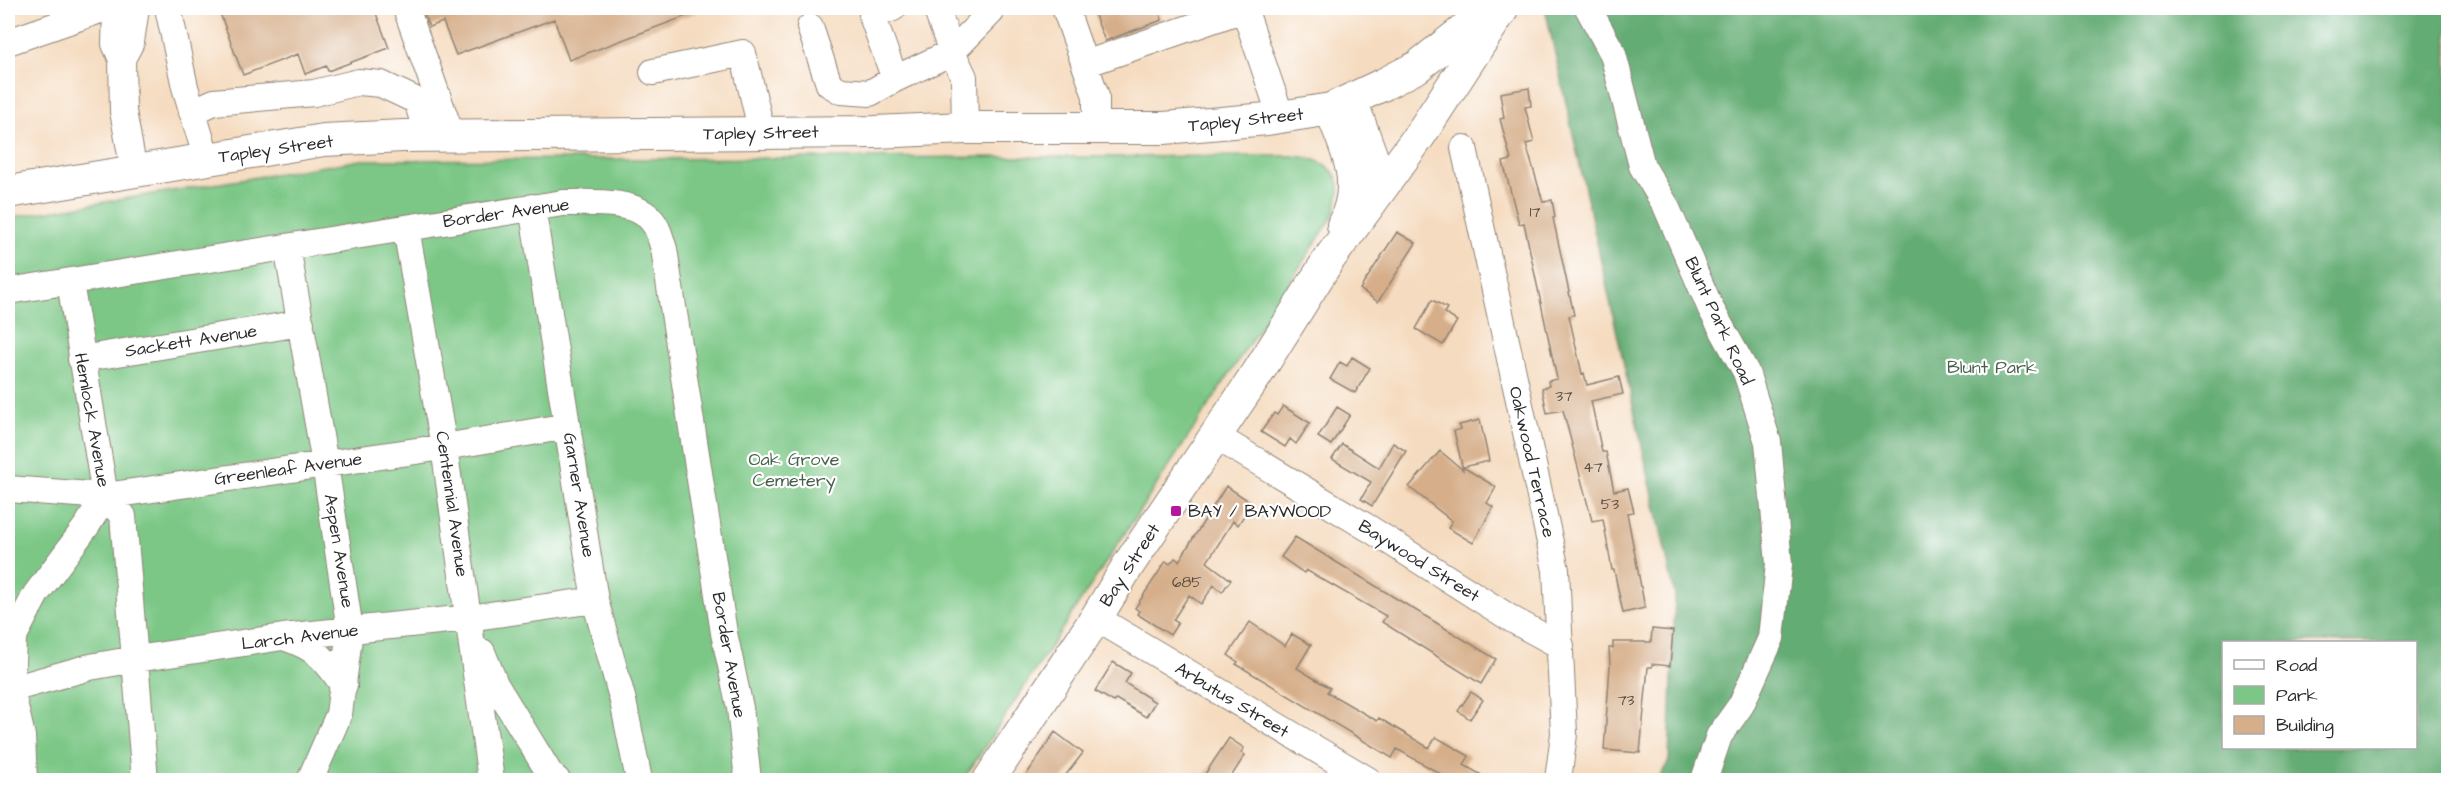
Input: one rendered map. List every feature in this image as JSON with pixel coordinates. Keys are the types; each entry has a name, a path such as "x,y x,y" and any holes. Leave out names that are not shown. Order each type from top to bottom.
{"main road":[{"name":"Tapley Street","path":"8,192 324,140 965,128 1096,129 1229,124 1341,105 1417,67 1464,30 1485,8"},
{"path":"1372,201 1420,135 1504,8"},
{"name":"Bay Street","path":"989,780 1129,564 1216,437 1329,259 1372,201 1378,174 1341,105"},
{"name":"Bay Street","path":"1329,259 1352,209 1354,194 1341,105"}],"street":[{"path":"8,42 106,8"},
{"path":"116,8 115,44 122,59 123,111 134,171"},
{"path":"122,59 131,42 136,8"},
{"path":"168,8 192,112 207,159"},
{"path":"406,8 440,137"},
{"path":"893,8 872,16 895,79"},
{"path":"936,8 964,77 965,128"},
{"path":"810,27 829,84 841,92 870,93 952,52 991,12 990,8"},
{"path":"1065,8 1096,96 1096,129"},
{"path":"1085,64 1244,8 1281,117"},
{"name":"Blunt Park Road","path":"1588,8 1613,54 1642,166 1666,206 1712,309 1746,372 1768,442 1779,564 1771,639 1741,705 1719,736 1704,780"},
{"path":"653,72 743,53 762,133"},
{"path":"192,112 214,102 314,93 359,82 381,84 417,101 440,137"},
{"name":"Oakwood Terrace","path":"1464,148 1556,570 1564,734 1558,780"},
{"name":"Border Avenue","path":"8,291 563,203 605,203 644,213 654,223 664,249 724,633 740,708 748,780"},
{"name":"Garner Avenue","path":"532,207 595,600 623,701 639,780"},
{"name":"Centennial Avenue","path":"406,228 444,447 491,780"},
{"name":"Aspen Avenue","path":"287,247 325,464 350,630 339,714 310,780"},
{"name":"Hemlock Avenue","path":"70,282 105,496 123,516 145,780"},
{"name":"Sackett Avenue","path":"81,359 301,323"},
{"name":"Greenleaf Avenue","path":"8,489 105,496 444,447 568,426"},
{"name":"Baywood Street","path":"1216,437 1370,529 1513,620 1561,646"},
{"path":"24,780 22,736 9,690 13,638 36,594 88,524 105,496"},
{"name":"Larch Avenue","path":"9,690 90,667 136,659 283,637 468,618 595,600"},
{"path":"468,618 495,684 550,774 557,780"},
{"name":"Arbutus Street","path":"1096,618 1368,780"},
{"path":"283,637 307,645 320,654 344,686"},
{"path":"22,736 42,692 55,678"}],"green space":[{"name":"Blunt Park","path":"1545,8 2448,8 2448,780 1658,780 1669,761 1675,595"},
{"name":"Oak Grove Cemetery","path":"1293,156 1321,162 1332,171 1339,184 1335,213 963,780 8,780 8,218 361,160"}],"building":[{"path":"218,8 374,8 389,48 328,71 326,66 305,74 298,54 243,75"},
{"path":"422,8 705,9 569,60 554,19 456,55 443,22 429,27"},
{"path":"1092,8 1158,8 1162,20 1105,41"},
{"path":"1529,88 1531,106 1525,107 1534,142 1526,144 1543,202 1552,200 1555,217 1553,218 1574,315 1569,316 1582,374 1584,373 1587,385 1619,377 1623,394 1591,401 1602,452 1606,452 1614,491 1628,488 1634,512 1627,513 1645,608 1623,613 1614,570 1612,570 1603,519 1592,521 1563,410 1547,413 1542,388 1549,386 1548,381 1557,379 1524,223 1519,224 1503,162 1511,160 1500,119 1504,118 1500,93"},
{"path":"1397,232 1416,243 1378,302 1360,289"},
{"path":"1432,300 1447,308 1444,313 1457,321 1443,345 1416,329"},
{"path":"1352,357 1370,368 1355,393 1330,379 1340,362 1347,366"},
{"path":"1283,406 1310,423 1296,444 1290,439 1285,447 1261,432 1274,413 1277,415"},
{"path":"1337,407 1350,415 1331,445 1318,437"},
{"path":"1480,420 1489,461 1463,467 1496,487 1487,503 1493,507 1473,543 1448,528 1452,521 1409,487 1440,451 1463,470 1454,431 1461,429 1459,425"},
{"path":"1393,443 1406,451 1372,506 1361,499 1371,482 1332,459 1342,444 1379,468"},
{"path":"1226,486 1252,503 1238,525 1233,521 1207,562 1231,580 1222,592 1214,585 1201,604 1189,595 1173,620 1178,623 1170,635 1137,614 1139,611 1135,608 1166,561 1170,564 1175,558 1179,561"},
{"path":"1295,537 1496,659 1481,684 1382,622 1386,616 1306,570 1304,573 1281,557"},
{"path":"1250,622 1285,646 1292,634 1311,645 1297,668 1330,688 1327,692 1377,721 1379,718 1429,748 1436,737 1469,756 1464,765 1490,780 1451,780 1397,749 1392,758 1236,664 1238,662 1228,655"},
{"path":"1652,629 1673,631 1670,666 1652,664 1652,667 1648,667 1640,753 1604,750 1610,666 1609,648 1613,648 1613,642 1651,642"},
{"path":"1113,662 1131,673 1125,683 1155,702 1146,717 1116,699 1114,702 1095,691"},
{"path":"1471,692 1483,700 1470,719 1458,711"},
{"path":"1055,732 1083,753 1062,780 1023,780"},
{"path":"1229,738 1244,748 1241,753 1245,755 1229,780 1201,780"}],"place":[{"name":"BAY / BAYWOOD","path":"1176,511"}]}
